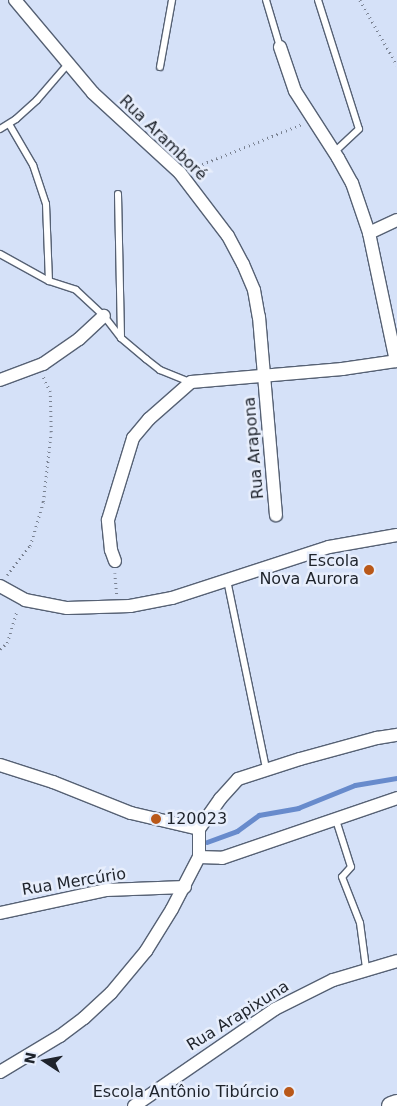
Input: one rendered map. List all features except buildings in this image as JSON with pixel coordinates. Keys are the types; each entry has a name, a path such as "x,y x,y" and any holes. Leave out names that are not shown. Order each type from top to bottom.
{"street":[{"name":"Rua Aramboré","path":"15,0 93,93 180,173 224,229 243,264 254,290 259,317 264,377"},
{"path":"115,561 110,550 108,520 133,438 149,418 191,382 264,377 397,361 369,233 352,183 295,91 280,47"},
{"path":"369,233 397,220"},
{"path":"0,380 38,366 79,339 104,316"},
{"name":"Rua Arapona","path":"264,377 276,515"},
{"path":"3,581 20,598 66,608 117,606 172,598 328,547 397,535"},
{"path":"0,1072 60,1036 111,992 146,951 185,887 199,856 199,829 220,799 238,779 266,769 377,738 397,735"},
{"path":"0,765 53,782 131,813 199,829"},
{"path":"199,856 222,858 397,798"},
{"name":"Rua Mercúrio","path":"0,913 106,890 185,887"},
{"name":"Rua Arapixuna","path":"134,1106 275,1009 333,980 366,968 397,961"},
{"path":"391,1106 397,1104"}],"lane":[{"path":"160,67 172,0"},
{"path":"266,0 280,47"},
{"path":"318,0 359,129 334,152"},
{"path":"0,129 38,100 68,64"},
{"path":"9,124 33,165 46,204 49,281"},
{"path":"118,194 121,338"},
{"path":"0,254 49,281 76,290 104,316 121,338 160,370 191,382"},
{"path":"227,580 266,769"},
{"path":"336,820 351,867 342,877 360,923 366,968"}],"path":[{"path":"360,0 397,66"},
{"path":"180,173 312,120"},
{"path":"3,581 30,546 43,502 51,432 50,392 38,366"},
{"path":"115,561 117,606"},
{"path":"0,649 7,643 20,598"}],"waterway":[{"path":"207,842 237,831 259,815 298,808 355,785 397,778"}],"place":[{"name":"Escola Nova Aurora","path":"369,570"},
{"name":"120023","path":"156,819"},
{"name":"Escola Antônio Tibúrcio","path":"289,1092"}]}
